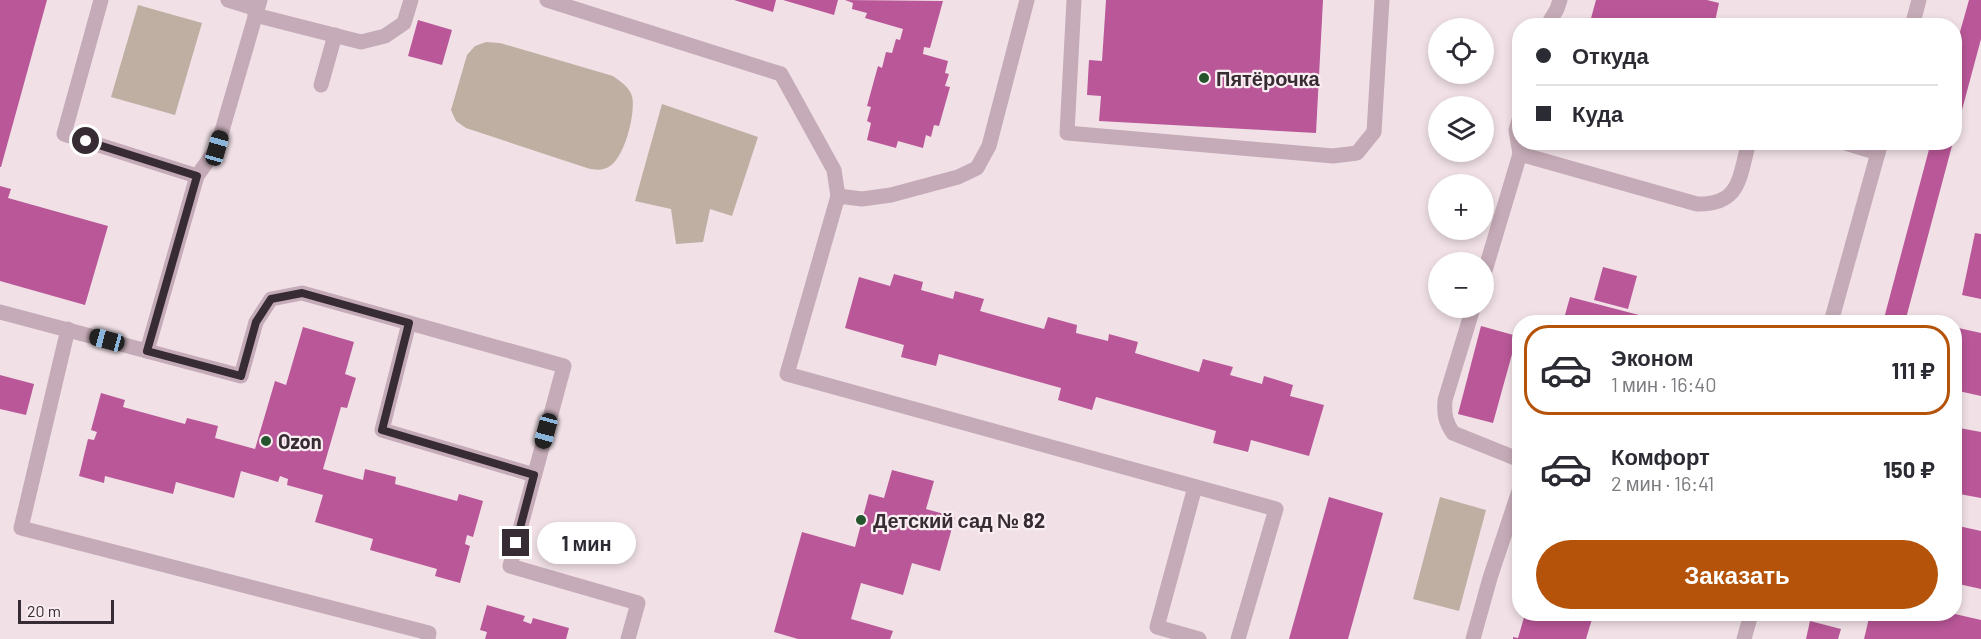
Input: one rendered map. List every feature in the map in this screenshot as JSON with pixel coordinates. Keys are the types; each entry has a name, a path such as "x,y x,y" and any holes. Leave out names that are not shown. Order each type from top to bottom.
{"street":[{"path":"101,0 64,134 197,176"},
{"path":"228,0 361,42 385,36 404,23 411,0"},
{"path":"547,0 781,74 834,170 838,196 787,374 1276,509 1238,639"},
{"path":"838,196 862,199 891,195 958,177 977,168 989,146 1027,0"},
{"path":"1074,0 1067,133 1333,156 1358,153 1374,132 1382,0"},
{"path":"1552,18 1560,0"},
{"path":"1914,18 1919,0"},
{"path":"147,351 197,176 217,148 257,8"},
{"path":"321,85 335,35"},
{"path":"1491,252 1519,150"},
{"path":"1520,154 1697,204 1713,204 1725,199 1736,188 1747,150"},
{"path":"1834,315 1879,150"},
{"path":"0,312 241,376 256,322 271,299 302,293 564,366 510,566 638,603 628,639"},
{"path":"1470,318 1445,400 1444,413 1447,424 1453,433 1512,457"},
{"path":"409,323 382,430 534,475"},
{"path":"68,329 21,528 429,633 428,639"},
{"path":"1195,487 1157,627 1199,639"},
{"path":"1473,639 1512,512"},
{"path":"1744,639 1749,621"}],"shaded area":[{"path":"138,5 202,23 175,115 111,97"},
{"path":"486,42 500,43 613,76 624,84 632,96 631,123 625,144 615,161 605,169 587,168 466,128 456,121 451,110 467,55 475,46"},
{"path":"662,104 758,137 732,216 710,209 703,242 676,244 671,209 635,201"},
{"path":"1440,497 1486,510 1459,611 1413,599"}],"building":[{"path":"0,0 47,0 1,167 0,167"},
{"path":"734,0 776,0 773,12"},
{"path":"783,0 838,0 834,15"},
{"path":"845,0 943,1 930,48 924,47 923,54 948,61 945,73 949,74 945,86 950,87 939,126 934,125 931,137 926,135 923,148 898,141 896,148 867,140 871,123 867,121 871,107 867,106 878,66 882,68 886,52 892,53 896,39 900,40 903,29 865,18 867,13 852,9 853,3"},
{"name":"Пятёрочка","path":"1106,0 1323,0 1316,133 1099,121 1101,96 1087,95 1089,60 1102,61"},
{"path":"1596,0 1707,0 1719,3 1716,18 1591,18"},
{"path":"1969,0 1981,0 1981,39 1962,110 1962,25"},
{"path":"418,20 452,30 442,65 408,56"},
{"path":"1929,150 1951,150 1907,315 1885,315"},
{"path":"0,186 11,189 8,198 108,226 85,305 0,281"},
{"path":"1975,233 1981,234 1981,299 1962,295"},
{"path":"1603,267 1637,276 1628,309 1594,300"},
{"path":"894,274 923,282 921,290 953,299 955,291 984,299 980,311 1044,329 1048,317 1077,325 1076,333 1108,341 1109,334 1138,342 1135,353 1199,372 1203,359 1233,367 1230,375 1262,384 1264,376 1293,385 1290,396 1324,405 1309,456 1251,440 1248,452 1213,443 1216,431 1096,397 1092,410 1058,400 1061,388 939,354 936,366 901,357 904,345 845,328 859,277 890,286"},
{"path":"1570,297 1639,315 1565,315"},
{"path":"1481,326 1512,335 1512,354 1493,423 1458,414"},
{"path":"303,327 354,342 345,374 356,378 347,408 341,407 323,469 363,480 365,469 396,477 395,484 457,501 459,494 483,501 473,537 467,535 465,544 470,546 460,583 435,576 437,569 370,550 373,539 315,522 323,495 287,485 288,479 280,476 278,482 241,471 234,498 176,482 173,494 105,476 104,483 79,476 88,439 94,440 97,432 91,430 101,393 125,400 123,407 185,424 187,418 218,426 215,438 255,449 275,381 286,385"},
{"path":"1962,329 1981,333 1981,396 1962,392"},
{"path":"0,375 34,384 26,415 0,409"},
{"path":"1962,428 1981,432 1981,498 1962,494"},
{"path":"892,470 934,481 926,509 955,517 940,571 912,563 903,595 861,583 851,619 893,631 890,639 798,639 774,632 802,532 855,547 869,494 884,498"},
{"path":"1329,497 1383,513 1348,639 1289,639"},
{"path":"1962,527 1981,531 1981,589 1962,585"},
{"path":"487,605 525,616 523,621 531,624 533,618 569,628 566,639 485,639 487,632 480,630"},
{"path":"1962,616 1981,620 1981,639 1864,639 1868,621 1962,621"},
{"path":"1523,621 1591,621 1586,639 1513,639 1513,637 1518,638"},
{"path":"1810,621 1841,629 1838,639 1806,639"}],"place":[{"name":"Пятёрочка","path":"1204,78"},
{"name":"Ozon","path":"266,441"},
{"name":"Детский сад № 82","path":"861,520"}],"route":[{"path":"86,141 197,176 147,351 241,376 256,322 271,299 302,293 409,323 382,430 534,475 516,543"}]}
